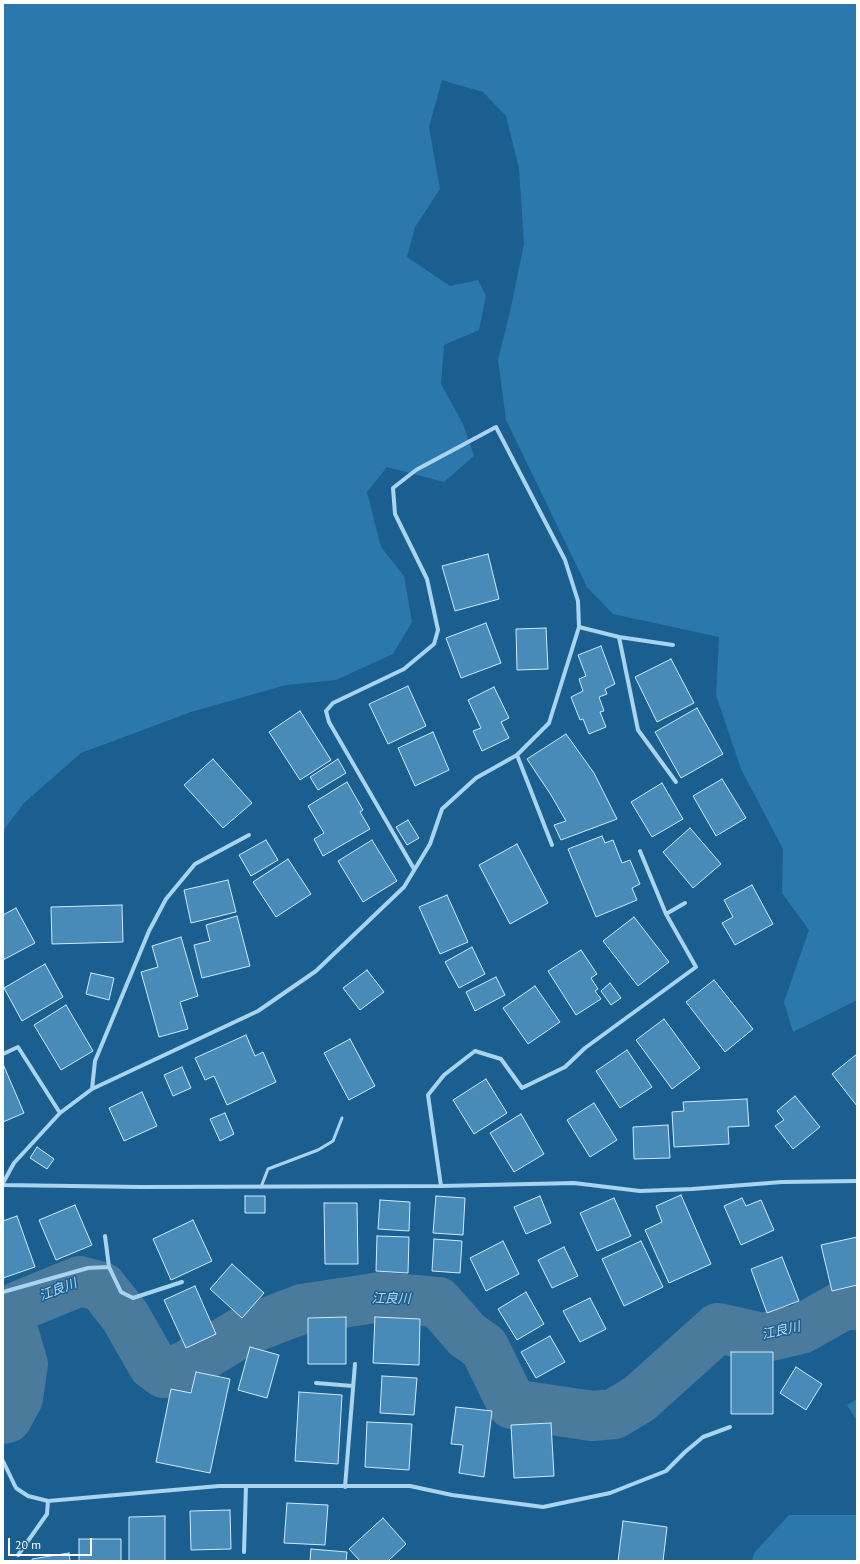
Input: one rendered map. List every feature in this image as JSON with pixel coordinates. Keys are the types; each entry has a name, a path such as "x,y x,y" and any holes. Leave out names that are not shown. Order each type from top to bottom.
{"street":[{"path":"414,869 329,722 326,711 333,703 404,669 434,644 438,630 427,579 395,514 393,488 416,470 496,427 565,560 578,601 579,627 575,646 549,723 517,755 476,778 442,808 430,844 404,887 316,971 258,1011 92,1089 60,1113 14,1163 3,1184 141,1187 261,1187 441,1186 574,1183 640,1191 692,1189 782,1182 857,1181"},
{"path":"579,627 619,637 673,646"},
{"path":"619,637 638,730 676,782"},
{"path":"517,755 552,845"},
{"path":"92,1089 95,1061 149,931 166,899 195,864 249,835"},
{"path":"441,1186 428,1094 444,1075 475,1051 501,1059 522,1088 565,1067 585,1048 696,967 666,914 640,851"},
{"path":"666,914 685,903"},
{"path":"3,1054 18,1047 60,1113"},
{"path":"105,1236 109,1267 121,1292 133,1298 182,1282"},
{"path":"3,1292 88,1268 109,1267"},
{"path":"345,1487 355,1364"},
{"path":"316,1383 353,1386"},
{"path":"3,1461 16,1488 28,1496 48,1501 219,1486 410,1486 452,1495 543,1507 610,1493 666,1471 703,1437 730,1427"},
{"path":"244,1552 246,1486"},
{"path":"18,1555 46,1514 48,1501"}],"lane":[{"path":"261,1187 268,1169 318,1150 333,1141 342,1118"}],"shaded area":[{"path":"3,3 857,3 857,1000 793,1032 784,1002 809,930 782,893 783,849 741,769 716,695 719,637 613,614 587,587 506,420 498,360 524,244 519,168 506,116 483,92 442,80 429,127 440,189 415,227 407,257 450,286 478,280 486,296 479,330 444,345 441,384 463,424 474,456 444,482 387,467 367,492 381,547 404,576 412,622 393,654 336,680 286,685 191,712 81,753 24,803 3,831"},
{"path":"857,1399 857,1421 847,1405"},
{"path":"789,1515 857,1515 857,1561 752,1561 754,1553"}],"building":[{"path":"488,554 499,599 455,611 442,566"},
{"path":"486,623 501,663 461,678 446,638"},
{"path":"546,628 548,669 517,670 516,629"},
{"path":"601,646 615,684 605,689 607,694 599,697 604,711 600,712 606,727 589,734 583,719 580,720 571,697 583,691 579,679 586,676 578,655"},
{"path":"671,659 694,703 657,722 635,677"},
{"path":"408,686 426,726 388,744 369,704"},
{"path":"494,687 509,718 501,722 509,738 482,751 473,731 481,728 468,700"},
{"path":"697,708 723,754 681,778 655,732"},
{"path":"300,711 331,760 300,780 269,732"},
{"path":"433,732 449,770 415,786 398,748"},
{"path":"566,734 594,773 617,819 561,840 554,825 566,821 527,759"},
{"path":"213,759 252,803 223,828 184,785"},
{"path":"338,759 346,773 318,790 310,777"},
{"path":"722,779 746,818 716,836 693,796"},
{"path":"347,782 363,810 360,812 370,829 323,856 314,839 324,833 308,806"},
{"path":"662,783 683,819 652,837 631,802"},
{"path":"408,820 419,838 407,845 396,827"},
{"path":"690,828 721,864 693,888 663,852"},
{"path":"602,836 605,843 613,840 622,863 630,860 640,884 632,888 637,900 596,917 568,849"},
{"path":"266,840 278,860 251,876 239,855"},
{"path":"372,840 397,881 363,902 338,861"},
{"path":"517,844 548,903 510,924 479,865"},
{"path":"288,859 311,894 276,917 253,882"},
{"path":"228,880 236,912 191,923 184,890"},
{"path":"752,885 773,924 735,945 722,923 733,917 724,900"},
{"path":"447,895 468,942 440,954 419,907"},
{"path":"122,905 123,942 52,944 51,907"},
{"path":"16,908 35,943 3,960 3,915"},
{"path":"237,916 250,966 202,978 194,945 210,941 206,925"},
{"path":"634,917 669,962 638,986 603,941"},
{"path":"181,937 198,996 180,1002 188,1029 159,1037 141,972 158,967 152,946"},
{"path":"472,947 485,974 459,988 445,962"},
{"path":"581,950 597,974 591,978 598,989 595,991 601,999 576,1015 548,971"},
{"path":"45,964 63,997 22,1021 4,988"},
{"path":"367,970 384,992 360,1010 343,988"},
{"path":"91,973 114,978 109,1000 86,994"},
{"path":"496,977 505,995 475,1011 466,992"},
{"path":"714,980 753,1029 725,1052 686,1002"},
{"path":"610,983 621,998 611,1005 601,991"},
{"path":"535,986 560,1022 528,1044 503,1008"},
{"path":"66,1005 93,1051 61,1070 34,1025"},
{"path":"664,1019 700,1068 672,1089 636,1040"},
{"path":"246,1035 255,1056 263,1052 276,1082 227,1105 214,1076 205,1080 195,1058"},
{"path":"350,1039 375,1086 349,1100 324,1053"},
{"path":"627,1050 652,1087 620,1108 596,1071"},
{"path":"857,1054 857,1106 832,1074"},
{"path":"3,1064 24,1113 3,1122"},
{"path":"182,1067 191,1088 173,1096 164,1075"},
{"path":"486,1079 507,1113 474,1134 453,1100"},
{"path":"142,1092 157,1126 124,1141 109,1108"},
{"path":"795,1096 820,1127 793,1149 775,1126 784,1120 777,1111"},
{"path":"747,1099 749,1126 728,1127 729,1144 674,1147 672,1112 684,1111 683,1102"},
{"path":"594,1103 617,1140 590,1157 567,1120"},
{"path":"225,1113 234,1134 220,1141 210,1119"},
{"path":"521,1114 544,1154 514,1172 490,1133"},
{"path":"668,1125 670,1158 634,1159 633,1127"},
{"path":"37,1147 54,1159 47,1169 30,1158"},
{"path":"681,1195 711,1264 669,1283 645,1230 662,1222 656,1206"},
{"path":"245,1196 265,1196 265,1213 245,1213"},
{"path":"436,1196 465,1198 463,1235 433,1233"},
{"path":"540,1196 551,1223 526,1234 514,1207"},
{"path":"614,1198 631,1236 597,1251 580,1213"},
{"path":"742,1198 746,1206 761,1200 774,1230 741,1245 724,1206"},
{"path":"380,1200 410,1202 409,1231 378,1229"},
{"path":"324,1203 357,1203 358,1264 325,1264"},
{"path":"75,1205 92,1245 56,1260 39,1220"},
{"path":"17,1216 35,1267 3,1278 3,1221"},
{"path":"193,1220 212,1261 171,1280 153,1239"},
{"path":"377,1236 409,1237 408,1273 376,1271"},
{"path":"857,1237 857,1285 832,1291 821,1245"},
{"path":"434,1239 462,1241 460,1273 432,1271"},
{"path":"503,1241 519,1274 486,1291 470,1258"},
{"path":"641,1241 663,1287 624,1306 602,1259"},
{"path":"564,1247 578,1276 552,1288 538,1260"},
{"path":"782,1257 799,1301 767,1313 751,1269"},
{"path":"232,1264 264,1293 242,1318 210,1289"},
{"path":"195,1286 216,1334 186,1348 164,1300"},
{"path":"526,1292 544,1324 517,1340 498,1309"},
{"path":"590,1298 606,1329 580,1342 563,1311"},
{"path":"346,1317 346,1364 308,1364 308,1318"},
{"path":"375,1317 420,1319 419,1365 373,1363"},
{"path":"550,1336 565,1362 536,1378 521,1352"},
{"path":"250,1347 279,1355 267,1398 238,1390"},
{"path":"731,1352 773,1352 773,1414 731,1414"},
{"path":"796,1367 822,1384 806,1410 780,1393"},
{"path":"196,1372 230,1379 210,1473 156,1462 171,1389 191,1393"},
{"path":"382,1376 417,1378 414,1415 380,1413"},
{"path":"299,1392 342,1395 338,1464 295,1461"},
{"path":"456,1407 492,1411 484,1477 459,1473 463,1445 451,1444"},
{"path":"367,1422 412,1424 409,1470 365,1467"},
{"path":"551,1423 554,1476 514,1478 511,1425"},
{"path":"287,1503 328,1505 325,1545 284,1543"},
{"path":"230,1510 231,1549 191,1550 190,1511"},
{"path":"165,1516 165,1561 129,1561 129,1517"},
{"path":"383,1518 406,1544 388,1561 360,1561 349,1549"},
{"path":"623,1521 667,1527 663,1561 618,1561"},
{"path":"79,1539 121,1539 121,1561 79,1561"},
{"path":"311,1549 347,1552 346,1561 310,1561"},
{"path":"69,1553 70,1561 32,1561 32,1559"}],"waterway":[{"name":"江良川","path":"3,1419 7,1418 18,1398 23,1364 11,1324 19,1306 80,1281 102,1287 125,1316 153,1365 164,1373 184,1367 242,1332 302,1309 381,1297 438,1302 467,1335 484,1347 512,1404 592,1416 614,1414 639,1399 718,1328 762,1338 801,1329 844,1305 857,1305"}]}
